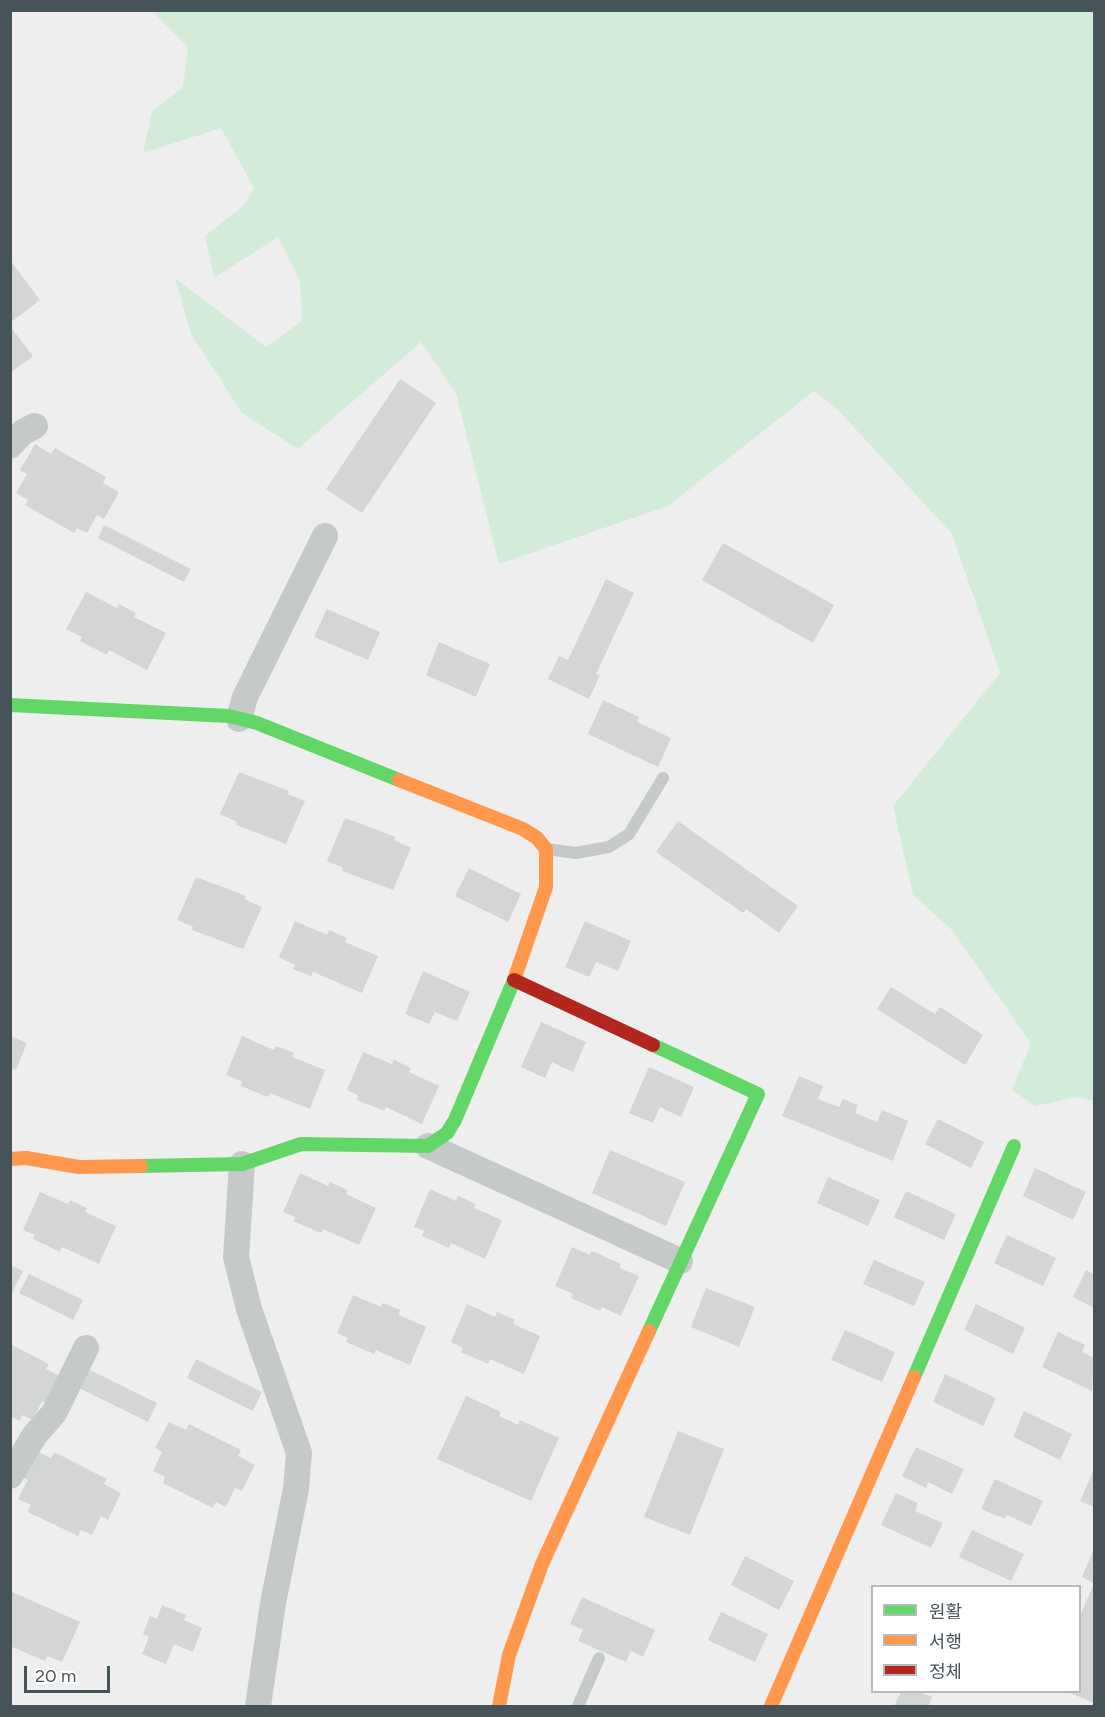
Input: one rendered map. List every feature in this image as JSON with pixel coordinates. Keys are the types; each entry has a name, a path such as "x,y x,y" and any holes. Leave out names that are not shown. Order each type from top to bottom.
{"street":[{"path":"10,446 23,432 35,426"},
{"path":"239,719 245,697 325,536"},
{"path":"10,705 229,716 257,723 523,829 537,838 546,849 546,887 514,980 455,1120 447,1133 428,1146"},
{"path":"499,1707 509,1655 542,1564 758,1094 514,980"},
{"path":"10,1159 26,1158 79,1167 242,1164 301,1144 428,1146 680,1261"},
{"path":"771,1707 1014,1146"},
{"path":"242,1164 236,1257 249,1309 299,1453 296,1489 273,1603 258,1707"},
{"path":"10,1476 34,1436 54,1413 86,1348"}],"lane":[{"path":"546,849 576,853 609,847 629,834 663,778"},
{"path":"578,1707 599,1658"}],"green space":[{"path":"152,11 1094,11 1094,1101 1076,1097 1035,1106 1012,1090 1031,1043 952,930 913,895 893,806 1000,673 952,534 838,410 814,391 668,506 499,564 456,393 421,342 298,449 242,413 191,334 175,278 266,347 302,321 300,280 278,237 214,278 205,236 244,205 254,188 221,128 143,153 152,111 183,87 188,47"}],"building":[{"path":"10,260 40,300 10,323"},
{"path":"10,326 33,356 10,373"},
{"path":"400,379 436,403 362,513 326,489"},
{"path":"35,444 51,454 55,448 106,477 103,483 119,492 104,519 97,515 87,533 77,528 74,533 25,505 28,500 16,493 27,474 20,470"},
{"path":"104,525 191,569 184,582 98,538"},
{"path":"723,543 834,605 813,643 702,580"},
{"path":"606,579 634,593 596,674 600,675 589,699 548,679 559,656 568,660"},
{"path":"86,592 117,608 119,604 136,613 134,617 166,633 147,670 109,650 107,655 80,641 82,637 66,629"},
{"path":"327,609 380,632 368,660 314,637"},
{"path":"439,642 490,664 476,697 426,675"},
{"path":"603,700 639,717 637,722 671,738 658,767 588,734"},
{"path":"239,772 289,791 288,794 305,801 286,844 236,825 237,822 220,814"},
{"path":"345,818 396,837 394,840 411,848 393,890 342,871 343,868 327,861"},
{"path":"678,821 798,906 779,933 746,909 743,913 656,852"},
{"path":"469,868 521,894 508,922 455,896"},
{"path":"196,877 246,896 244,899 262,907 243,949 192,930 193,927 177,920"},
{"path":"295,921 327,935 329,930 347,938 345,942 378,956 362,993 313,972 311,976 293,969 295,965 279,957"},
{"path":"585,921 631,941 618,971 596,962 589,977 565,967"},
{"path":"423,971 470,992 457,1021 435,1012 429,1024 405,1014"},
{"path":"891,987 935,1014 940,1007 983,1035 965,1065 877,1009"},
{"path":"541,1022 586,1042 573,1072 552,1062 545,1078 521,1067"},
{"path":"10,1036 27,1043 16,1070 10,1068"},
{"path":"242,1036 274,1050 276,1046 294,1053 292,1057 325,1070 310,1109 270,1093 268,1097 241,1086 242,1081 226,1075"},
{"path":"363,1052 392,1064 394,1060 411,1068 409,1072 439,1086 422,1124 386,1107 384,1111 357,1100 358,1095 347,1090"},
{"path":"649,1067 694,1087 681,1117 660,1107 653,1123 629,1113"},
{"path":"799,1076 823,1086 818,1099 839,1107 843,1099 858,1105 855,1113 877,1122 882,1110 908,1121 893,1161 782,1116"},
{"path":"938,1119 984,1142 971,1168 925,1144"},
{"path":"610,1150 685,1182 666,1226 592,1193"},
{"path":"1035,1168 1086,1192 1073,1220 1023,1196"},
{"path":"300,1173 328,1186 330,1182 348,1190 346,1194 376,1208 359,1245 323,1229 321,1233 293,1221 295,1217 283,1212"},
{"path":"828,1177 880,1200 868,1226 817,1203"},
{"path":"430,1189 456,1201 458,1196 476,1204 474,1208 502,1220 485,1259 451,1243 449,1248 422,1236 424,1231 414,1227"},
{"path":"906,1191 956,1214 944,1240 894,1217"},
{"path":"40,1192 68,1204 70,1200 87,1208 85,1212 116,1226 99,1264 62,1247 60,1252 33,1239 35,1235 23,1230"},
{"path":"1007,1235 1056,1258 1043,1286 994,1263"},
{"path":"572,1247 590,1255 592,1251 621,1264 620,1268 639,1276 621,1316 602,1307 600,1311 571,1298 573,1294 555,1286"},
{"path":"874,1260 925,1282 914,1306 863,1284"},
{"path":"10,1265 23,1271 10,1297"},
{"path":"1086,1270 1094,1274 1094,1308 1073,1297"},
{"path":"29,1274 83,1300 73,1320 19,1293"},
{"path":"706,1288 755,1307 739,1347 691,1327"},
{"path":"353,1295 381,1307 383,1303 400,1310 399,1315 426,1327 410,1365 376,1350 374,1354 346,1342 348,1338 337,1333"},
{"path":"467,1304 495,1317 497,1312 515,1320 513,1324 540,1336 524,1374 490,1359 488,1364 461,1352 463,1348 451,1342"},
{"path":"976,1304 1025,1328 1013,1354 964,1330"},
{"path":"845,1330 895,1352 882,1382 831,1360"},
{"path":"1058,1332 1085,1345 1082,1352 1094,1358 1092,1391 1042,1367"},
{"path":"10,1344 49,1364 46,1369 63,1378 49,1405 42,1401 33,1420 22,1415 20,1421 10,1416"},
{"path":"196,1359 262,1392 253,1411 187,1378"},
{"path":"88,1369 157,1403 148,1422 79,1388"},
{"path":"945,1374 996,1398 983,1426 933,1402"},
{"path":"466,1396 501,1412 499,1416 518,1425 520,1420 559,1438 531,1501 437,1459"},
{"path":"1024,1411 1072,1434 1060,1460 1013,1437"},
{"path":"169,1422 186,1430 189,1424 241,1450 238,1456 255,1465 242,1491 235,1488 226,1507 216,1502 213,1508 163,1483 165,1477 153,1471 162,1452 155,1448"},
{"path":"678,1431 724,1449 690,1535 644,1517"},
{"path":"916,1447 964,1469 952,1494 928,1482 926,1488 902,1476"},
{"path":"34,1450 51,1458 54,1452 107,1479 104,1484 121,1493 108,1520 101,1516 92,1535 81,1530 78,1536 28,1512 31,1505 18,1499 28,1480 21,1477"},
{"path":"1094,1469 1094,1507 1080,1501"},
{"path":"995,1479 1043,1501 1031,1526 1007,1515 1005,1519 981,1509"},
{"path":"896,1493 918,1503 915,1511 943,1523 931,1548 881,1525"},
{"path":"972,1530 1024,1554 1011,1581 959,1557"},
{"path":"1094,1549 1094,1583 1082,1577"},
{"path":"745,1556 794,1581 779,1610 731,1585"},
{"path":"1094,1583 1094,1703 1070,1693 1081,1693 1081,1614"},
{"path":"10,1591 80,1622 62,1662 47,1656 45,1661 10,1646"},
{"path":"582,1597 655,1630 643,1657 631,1651 626,1662 578,1641 583,1630 570,1624"},
{"path":"162,1605 186,1615 184,1620 202,1628 193,1652 174,1644 166,1664 142,1654 149,1637 143,1634 150,1616 157,1619"},
{"path":"721,1612 768,1634 755,1662 708,1640"},
{"path":"900,1693 922,1693 932,1697 929,1705 932,1706 894,1706"}],"traffic: fast":[{"path":"10,705 229,716 257,723 399,780"},
{"path":"141,1166 242,1164 301,1144 428,1146 447,1133 455,1120 514,980"},
{"path":"649,1331 758,1094 653,1045"},
{"path":"914,1377 1014,1146"}],"traffic: slow":[{"path":"399,780 523,829 537,838 546,849 546,887 514,980"},
{"path":"10,1159 26,1158 79,1167 141,1166"},
{"path":"499,1706 509,1655 542,1564 649,1331"},
{"path":"771,1706 914,1377"}],"traffic: jam":[{"path":"514,980 653,1045"}]}
